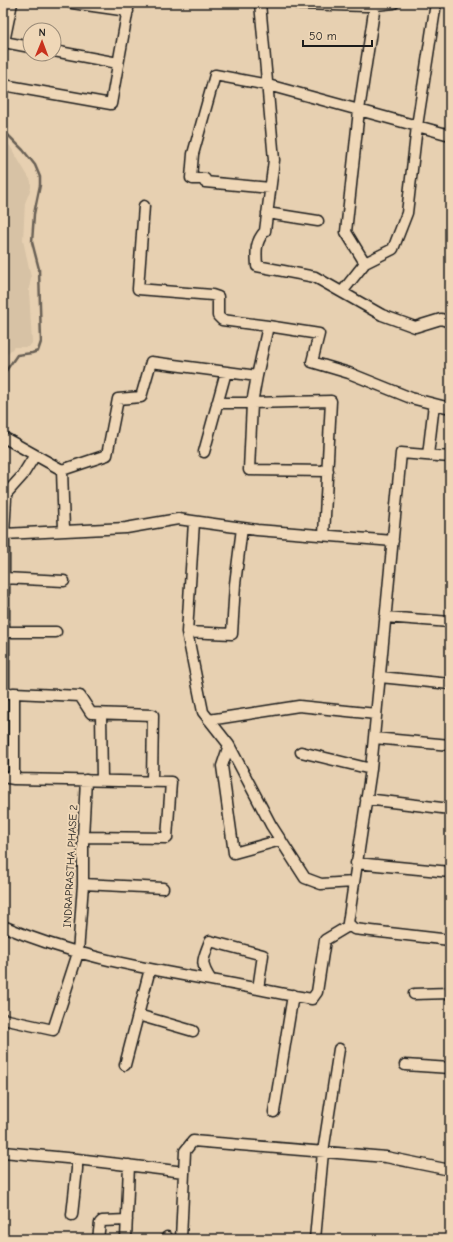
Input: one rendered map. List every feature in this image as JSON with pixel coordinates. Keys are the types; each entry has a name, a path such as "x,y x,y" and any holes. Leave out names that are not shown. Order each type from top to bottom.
{"street":[{"path":"12,3 4,42 22,45"},
{"path":"9,86 111,104 128,7 72,3"},
{"path":"260,3 274,160 265,231 259,238 256,249 257,266 315,277 382,315 415,327 441,319 450,322"},
{"path":"297,3 375,5 394,3"},
{"path":"342,292 365,263 393,249 407,213 417,126 436,3"},
{"path":"365,263 346,232 359,110 375,5"},
{"path":"62,53 118,63"},
{"path":"270,188 204,182 205,179 190,178 193,154 215,76 268,85 450,135"},
{"path":"144,206 138,289 218,296 218,316 222,320 319,334 312,362 349,373 411,398 450,408"},
{"path":"267,213 318,221"},
{"path":"268,326 252,403 249,470 328,471"},
{"path":"3,437 62,470 107,455 118,399 141,397 151,362 257,376"},
{"path":"204,452 226,372"},
{"path":"217,403 331,401 324,535"},
{"path":"428,456 434,404"},
{"path":"450,457 401,453 371,769 348,923 354,929 450,940"},
{"path":"14,779 7,694 4,632 4,494 22,476 35,456"},
{"path":"62,470 64,530"},
{"path":"4,534 126,528 178,519 242,528 393,541"},
{"path":"194,522 187,632 203,712 228,745 271,825 305,878 321,884 354,882"},
{"path":"187,632 232,634 235,584 242,528"},
{"path":"4,578 64,581"},
{"path":"386,617 450,619"},
{"path":"4,632 56,632"},
{"path":"380,677 450,684"},
{"path":"7,694 80,696 91,713 153,715 152,781"},
{"path":"209,720 299,706 376,714"},
{"path":"101,714 102,780"},
{"path":"374,738 450,745"},
{"path":"228,745 222,766 234,853 281,840"},
{"path":"301,752 371,769"},
{"path":"3,777 14,779 170,782 167,838 83,838"},
{"name":"INDRAPRASTHA PHASE 2","path":"3,1019 53,1030 78,953 83,884 83,838 86,780"},
{"path":"366,800 450,808"},
{"path":"356,863 450,872"},
{"path":"83,884 163,888"},
{"path":"3,926 25,936 78,953 150,969 312,999 317,992 325,940 350,925"},
{"path":"211,980 204,969 203,964 210,941 263,955 258,988"},
{"path":"126,1065 150,969"},
{"path":"414,994 450,993"},
{"path":"274,1112 293,995"},
{"path":"138,1015 193,1030"},
{"path":"316,1239 323,1152 339,1049"},
{"path":"405,1065 450,1068"},
{"path":"181,1239 185,1151 193,1141 386,1157 450,1170"},
{"path":"3,1152 184,1172"},
{"path":"72,1215 77,1159"},
{"path":"126,1239 129,1165"},
{"path":"98,1239 100,1223 102,1221 127,1220"}],"shaded area":[{"path":"3,141 10,146 31,181 31,188 25,203 23,240 31,277 29,290 32,343 29,347 14,347 3,358"}],"waterway":[{"path":"3,133 8,135 23,150 35,165 40,177 40,185 34,214 32,242 39,269 41,342 38,351 17,355 3,375"}]}
